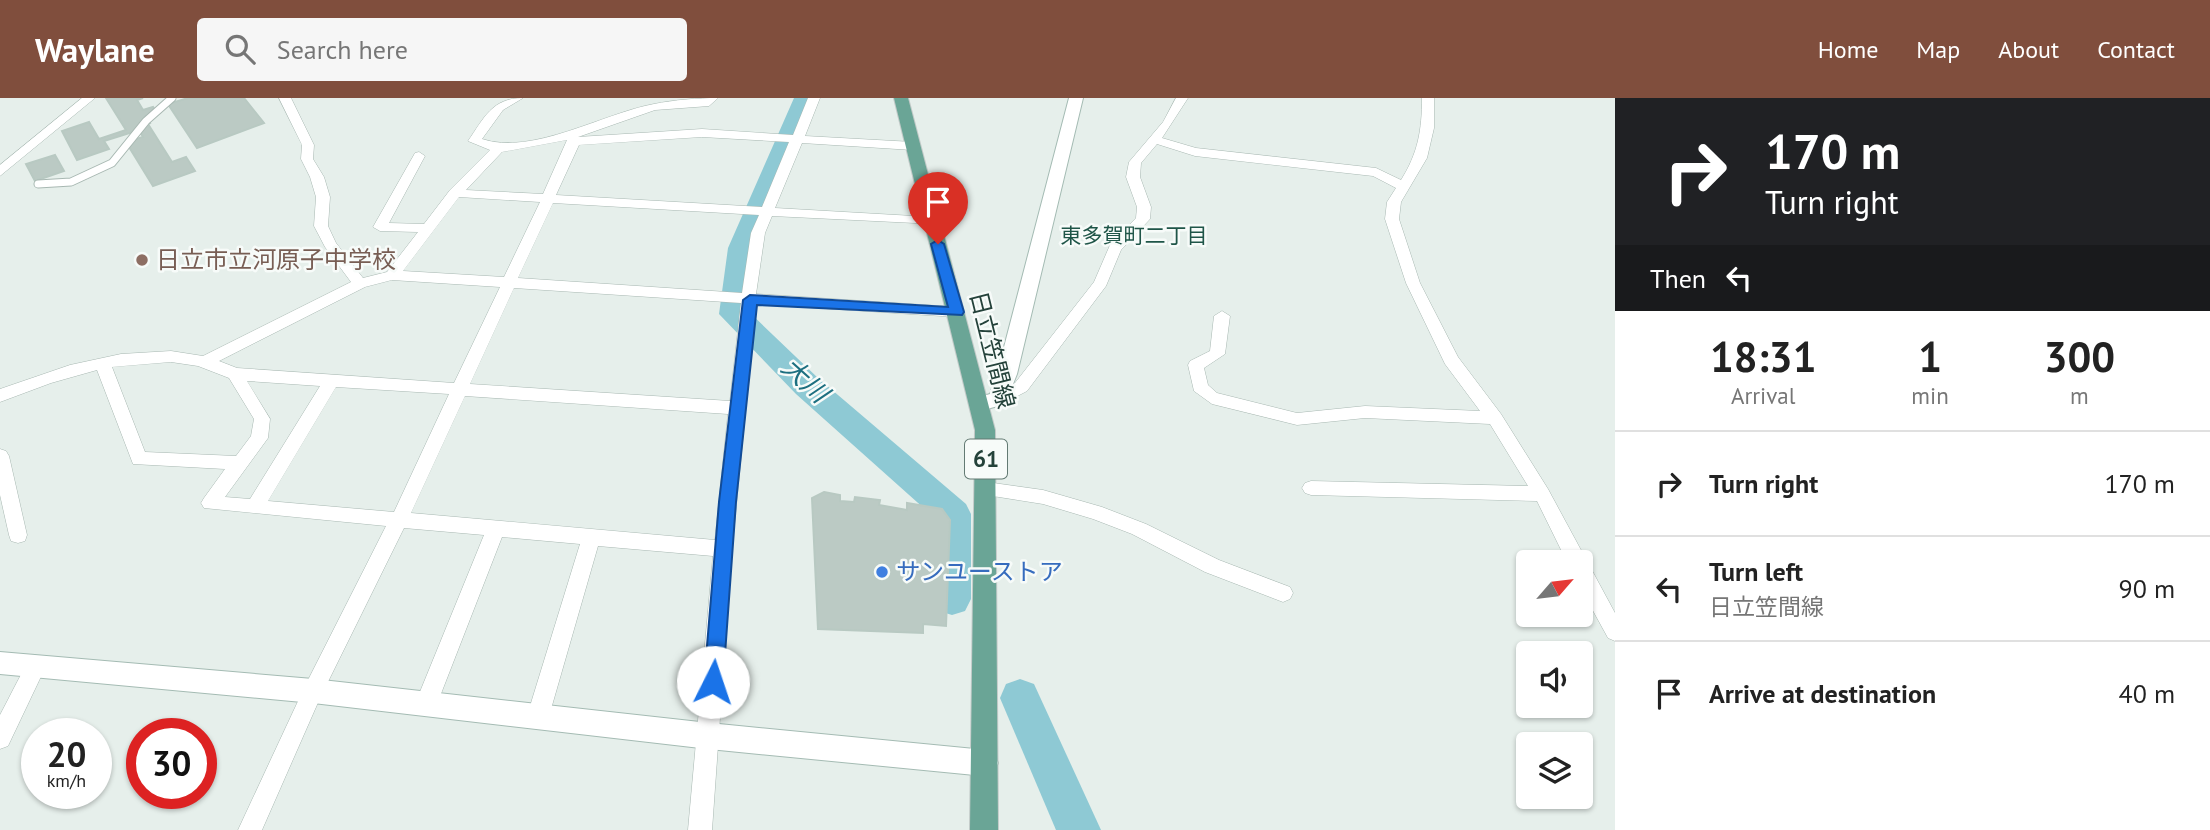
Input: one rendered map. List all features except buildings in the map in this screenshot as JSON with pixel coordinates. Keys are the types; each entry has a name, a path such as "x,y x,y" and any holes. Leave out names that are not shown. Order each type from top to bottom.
{"main road":[{"name":"日立笠間線","path":"901,98 931,221 957,312 989,402 985,430 984,830"}],"street":[{"path":"0,172 89,98"},
{"path":"285,98 308,145 307,159 323,197 321,226 330,244 360,285"},
{"path":"517,98 499,107 474,141 498,149 572,138 705,103 712,98"},
{"path":"700,830 723,549 746,326 740,299 751,275 759,211 812,98 801,98"},
{"path":"989,402 1007,374 1076,98"},
{"path":"989,402 1021,387 1101,283 1115,248 1143,219 1144,207 1133,177 1135,162 1168,123 1182,98"},
{"path":"1428,98 1428,128 1421,158 1394,202 1392,219 1413,283 1451,360 1495,418 1542,494 1571,550"},
{"path":"572,138 658,116 702,133 913,146"},
{"path":"250,830 313,691 398,522 549,197 572,138"},
{"path":"1154,139 1195,152 1376,172 1402,186"},
{"path":"392,275 455,193 498,149"},
{"path":"419,156 380,227 429,228"},
{"path":"455,193 931,221"},
{"path":"204,362 360,285 392,275 957,312"},
{"path":"1222,316 1217,354 1196,365 1200,387 1212,398 1297,419 1365,412 1495,418"},
{"path":"0,396 50,375 103,364 157,358 194,359 235,373 737,408"},
{"path":"103,364 139,459 240,463"},
{"path":"235,373 262,419 259,438 210,503 398,522 723,549"},
{"path":"255,507 332,380"},
{"path":"0,456 18,535"},
{"path":"1311,488 1542,494"},
{"path":"986,489 1043,497 1096,512 1139,529 1212,566 1283,593"},
{"path":"426,704 495,530"},
{"path":"538,716 591,538"},
{"path":"1593,592 1615,632"},
{"path":"0,663 313,691 709,736 985,763"},
{"path":"0,738 36,666"}],"lane":[{"path":"38,184 71,182 112,163 146,121 172,98"}],"waterway":[{"name":"大川","path":"805,98 741,248 733,314 807,386 954,514 952,599"},
{"name":"大川","path":"1020,698 1043,755 1079,830"}],"place":[{"name":"日立市立河原子中学校","path":"142,260"},
{"name":"サンユーストア","path":"882,572"}],"district":[{"name":"東多賀町二丁目","path":"1134,236"}],"route":[{"path":"713,682 723,549 750,300 957,312 938,244"}]}
